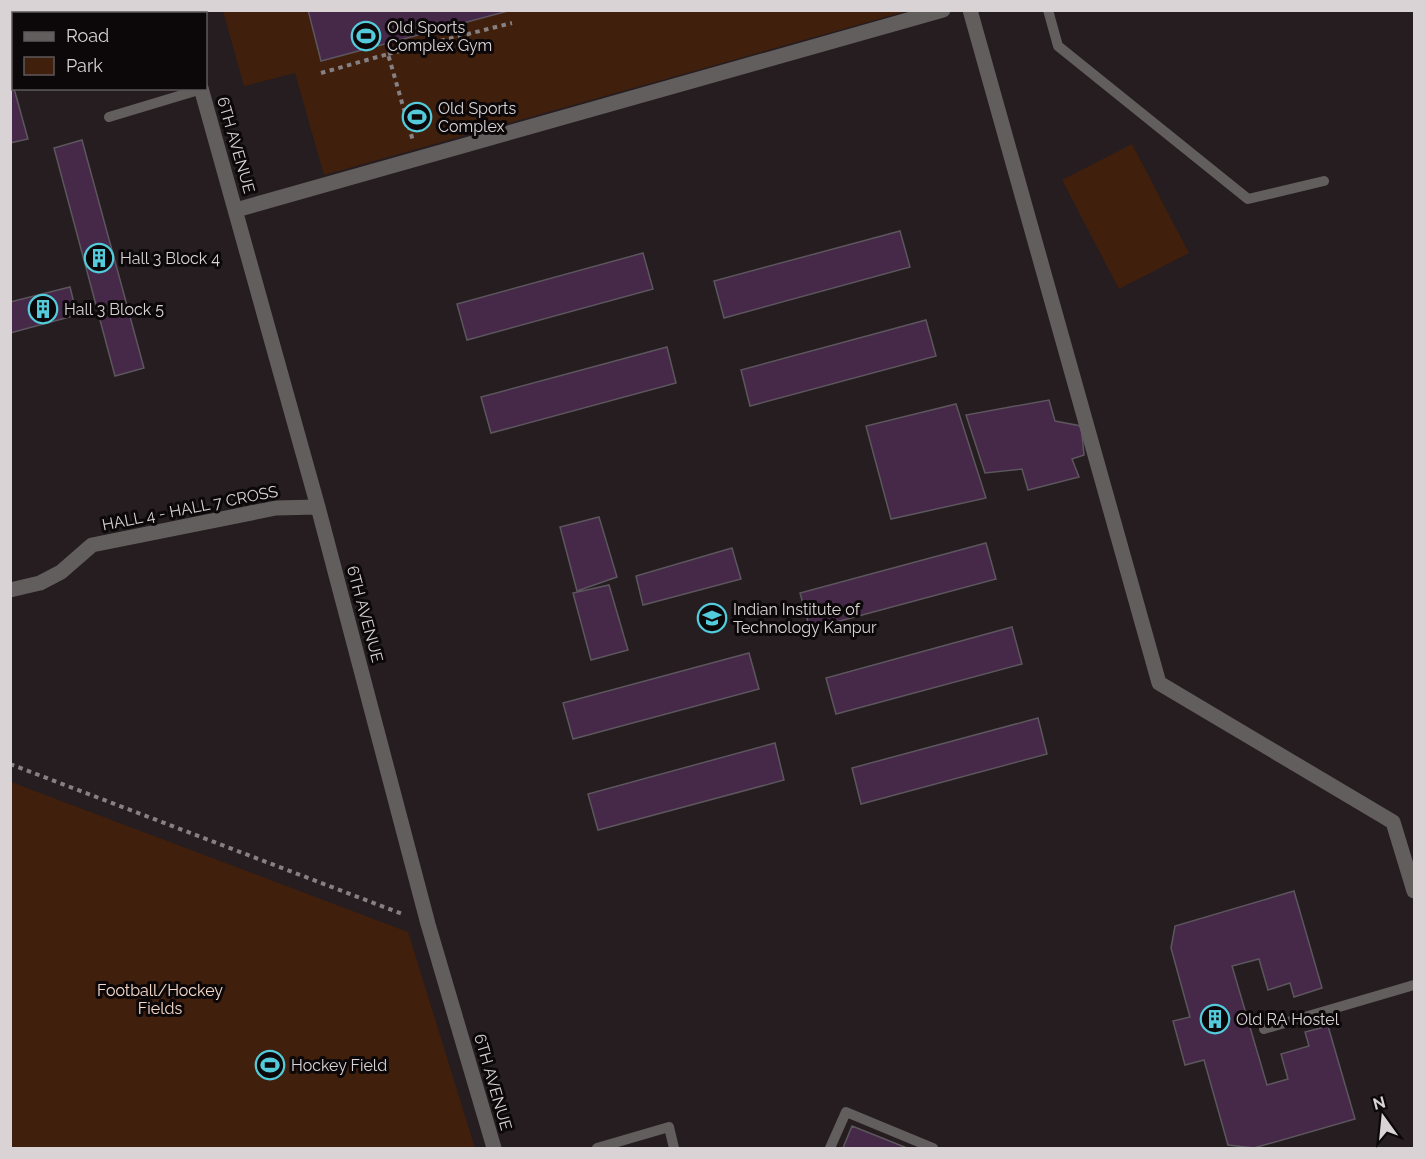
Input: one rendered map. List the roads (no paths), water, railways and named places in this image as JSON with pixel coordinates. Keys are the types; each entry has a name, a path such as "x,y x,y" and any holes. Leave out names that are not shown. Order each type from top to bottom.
{"street":[{"path":"236,210 943,10"},
{"path":"970,10 1159,683 1393,822 1414,891"},
{"name":"6TH AVENUE","path":"201,90 318,507 428,924 494,1149"},
{"name":"HALL 4 - HALL 7 CROSS","path":"10,590 40,582 61,572 92,544 276,508 318,507"}],"lane":[{"path":"1048,10 1058,46 1248,199 1324,181"},
{"path":"109,117 198,90"},
{"path":"1264,1029 1414,985"},
{"path":"830,1149 846,1112 933,1149"},
{"path":"597,1149 615,1146 669,1127 674,1149"}],"place":[{"name":"Old Sports Complex Gym","path":"366,36"},
{"name":"Old Sports Complex","path":"417,117"},
{"name":"Hall 3 Block 4","path":"99,258"},
{"name":"Hall 3 Block 5","path":"43,309"},
{"name":"Indian Institute of Technology Kanpur","path":"712,618"},
{"name":"Old RA Hostel","path":"1215,1019"},
{"name":"Hockey Field","path":"270,1065"}],"park label":[{"name":"Football/Hockey Fields","path":"160,999"}]}
